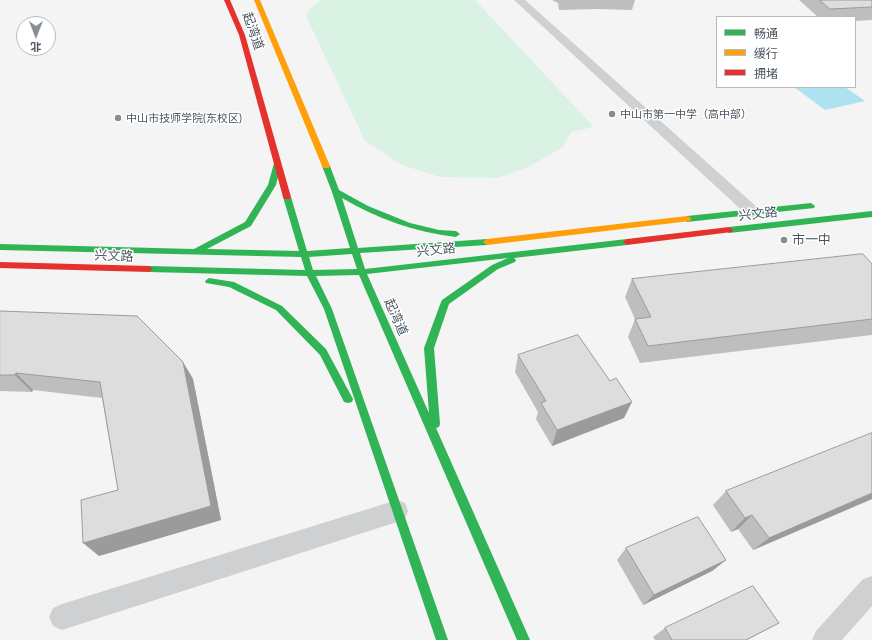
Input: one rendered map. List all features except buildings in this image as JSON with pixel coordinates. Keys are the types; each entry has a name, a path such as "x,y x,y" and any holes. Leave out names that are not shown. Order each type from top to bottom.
{"main road":[{"name":"起湾道","path":"227,0 242,35 277,165 310,273 328,310 442,640"},
{"name":"起湾道","path":"258,0 337,192 354,251 362,272 524,640"},
{"path":"195,252 248,224 272,185 277,165"},
{"path":"337,192 368,210 406,227 442,234 527,236"},
{"name":"兴文路","path":"0,247 305,254 478,243 527,236 817,205"},
{"name":"兴文路","path":"0,265 182,271 310,273 362,272 872,214"},
{"path":"436,441 429,348 445,302 494,267 531,253"},
{"path":"182,271 206,281 231,284 279,308 323,352 379,458"}],"street":[{"path":"519,0 753,212"},
{"path":"62,617 397,511"},
{"path":"825,640 872,588"}],"green space":[{"path":"321,0 475,0 594,127 571,132 563,147 528,167 497,178 440,177 402,165 365,141 306,16 311,8"}],"water":[{"path":"795,88 846,88 865,101 825,110"}],"traffic: fast":[{"path":"196,251 248,224 272,185 277,165"},
{"path":"326,166 362,272 524,640"},
{"path":"337,192 380,215 408,225 456,234"},
{"path":"287,197 310,273 328,309 442,640"},
{"path":"687,219 811,206"},
{"path":"729,230 872,214"},
{"path":"0,247 305,254 487,242"},
{"path":"149,269 310,273 362,272 627,242"},
{"path":"435,424 429,348 445,302 495,267 512,260"},
{"path":"209,281 231,284 279,308 323,352 348,399"}],"traffic: slow":[{"path":"257,0 326,166"},
{"path":"487,242 687,219"}],"traffic: jam":[{"path":"227,0 242,35 287,197"},
{"path":"627,242 729,230"},
{"path":"0,265 149,269"}],"place":[{"name":"中山市第一中学（高中部）","path":"612,114"},
{"name":"中山市技师学院(东校区)","path":"118,118"},
{"name":"市一中","path":"784,240"}]}
